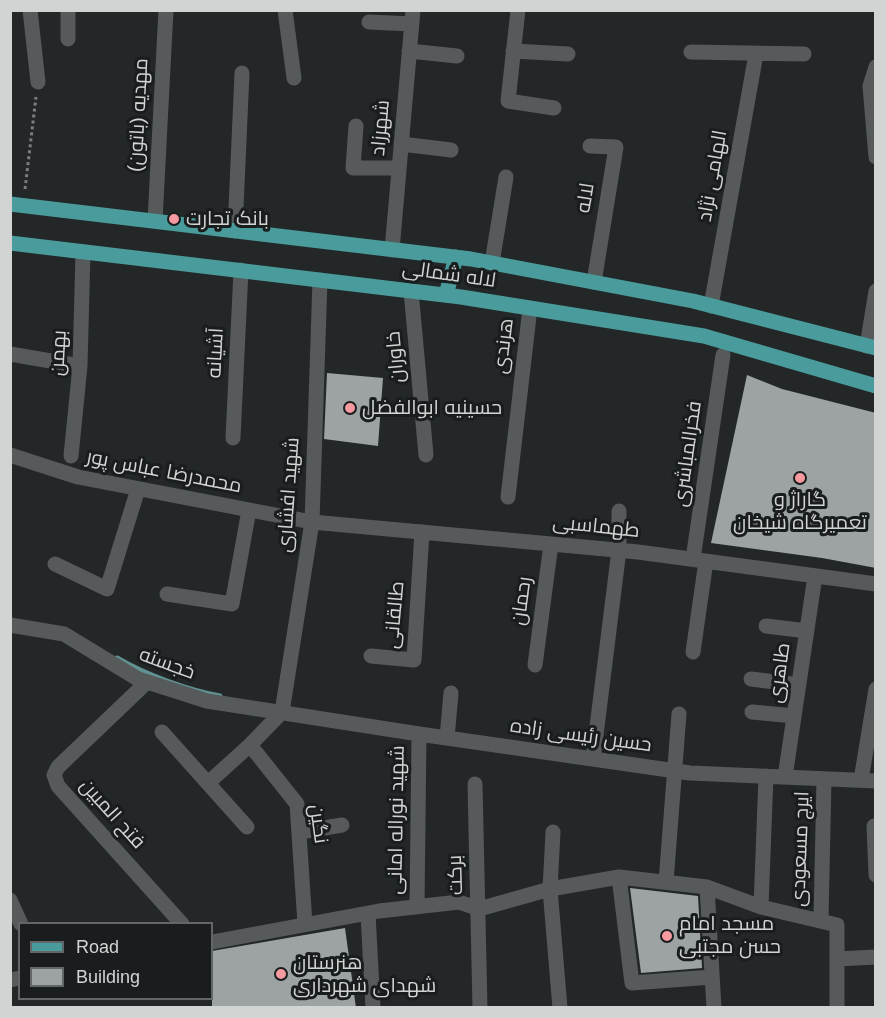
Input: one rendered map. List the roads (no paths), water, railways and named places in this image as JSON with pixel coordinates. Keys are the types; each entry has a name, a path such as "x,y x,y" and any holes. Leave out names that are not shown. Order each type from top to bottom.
{"main road":[{"name":"لاله شمالی","path":"17,205 456,257 711,306 871,347"},
{"name":"لاله شمالی","path":"10,243 446,295 704,336 876,386"},
{"path":"446,295 456,257"}],"street":[{"path":"30,10 38,82"},
{"path":"68,10 68,39"},
{"name":"مهدیه (باتون)","path":"155,221 166,10"},
{"path":"285,10 294,78"},
{"path":"518,10 508,101 554,108"},
{"path":"369,22 412,17"},
{"name":"شهرزاد","path":"392,250 412,17"},
{"path":"409,51 457,56"},
{"path":"513,51 568,54"},
{"path":"691,52 804,54"},
{"name":"الهامی نژاد","path":"711,306 756,54"},
{"path":"876,68 870,86 876,157"},
{"path":"235,231 242,73"},
{"path":"356,126 353,168 399,168"},
{"path":"401,144 451,150"},
{"name":"لاله","path":"590,146 616,147 594,282"},
{"path":"492,263 506,177"},
{"name":"بهمن","path":"71,456 80,366 83,252"},
{"name":"آشیانه","path":"233,438 242,270"},
{"name":"شهید افشاری","path":"282,712 312,522 320,280"},
{"name":"خاوران","path":"411,291 426,455"},
{"path":"871,347 876,291"},
{"name":"هرندی","path":"508,497 530,308"},
{"path":"10,354 80,366"},
{"name":"فخرالمباشری","path":"693,652 699,560 723,355"},
{"name":"محمدرضا عباس پور","path":"10,455 78,477 312,522"},
{"path":"55,564 106,589 138,489"},
{"path":"166,594 232,604 249,510"},
{"path":"593,759 619,550 619,511"},
{"name":"طهماسبی","path":"312,522 619,550 876,585"},
{"name":"طالقانی","path":"371,656 414,660 422,532"},
{"name":"رحمان","path":"535,665 551,543"},
{"name":"طاهری","path":"785,777 815,576"},
{"name":"خجسته","path":"10,625 64,634 138,679 147,682 207,701 282,712"},
{"path":"766,626 807,631"},
{"path":"751,679 799,685"},
{"name":"فتح المبین","path":"147,682 58,767 54,775 58,786 180,922"},
{"path":"868,781 876,689"},
{"path":"447,738 451,693"},
{"path":"208,783 250,746 282,712"},
{"name":"حسین رئیسی زاده","path":"282,712 675,771 868,781"},
{"path":"752,712 794,716"},
{"path":"666,882 679,714"},
{"path":"162,732 247,827"},
{"name":"شهید نوراله امانی","path":"417,907 419,734"},
{"name":"نگین","path":"250,746 297,804 305,924"},
{"path":"761,907 766,776"},
{"name":"ایرج مسعودی","path":"820,920 824,779"},
{"name":"برکت","path":"475,784 480,1008"},
{"path":"300,832 342,825"},
{"path":"874,825 876,875"},
{"path":"553,832 550,890 560,1008"},
{"path":"619,877 632,982 712,977"},
{"path":"213,942 305,924 417,907 459,902 478,909 550,890 619,877 707,887 761,907 837,925 837,1008"},
{"path":"707,887 714,1008"},
{"path":"10,900 20,922"},
{"path":"368,914 373,1008"},
{"path":"837,959 876,957"}],"waterway":[{"path":"117,658 167,681 220,696"}],"place":[{"name":"بانک تجارت","path":"174,219"},
{"name":"حسینیه ابوالفضل","path":"350,408"},
{"name":"گاراژ و تعمیرگاه شیخان","path":"800,478"},
{"name":"مسجد امام حسن مجتبی","path":"667,936"},
{"name":"هنرستان شهدای شهرداری","path":"281,974"}]}
